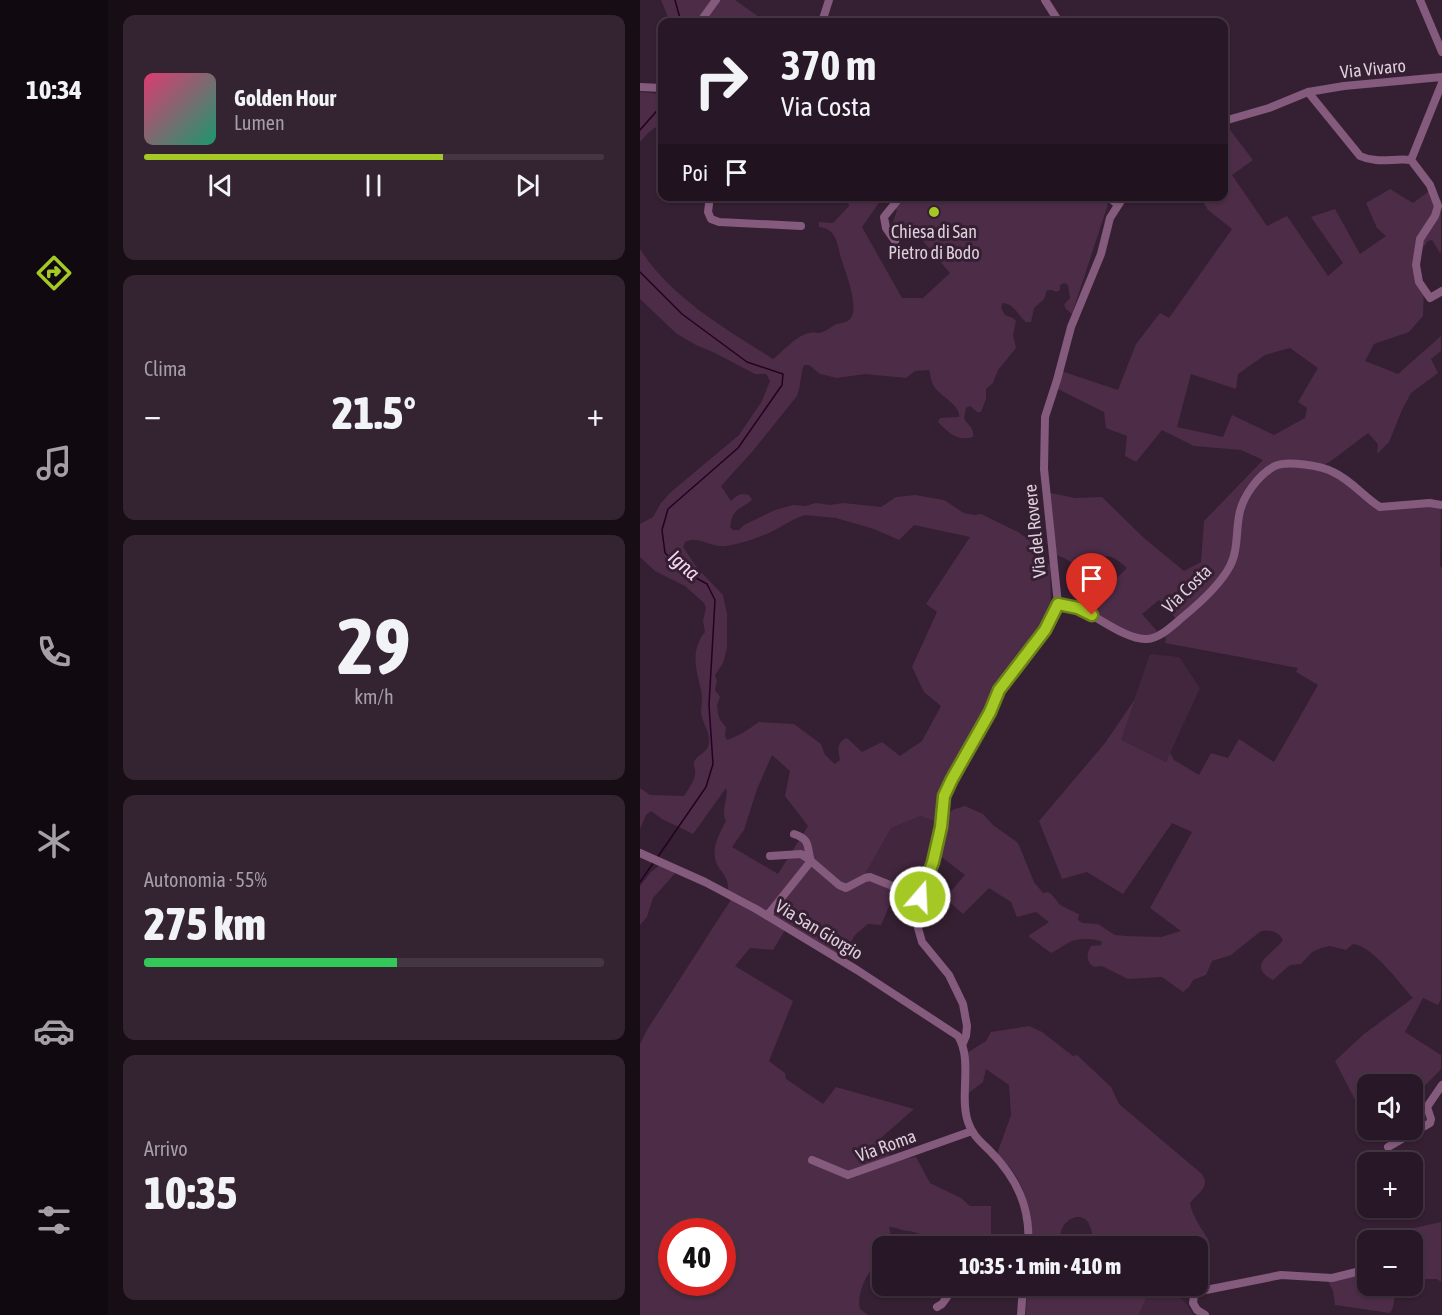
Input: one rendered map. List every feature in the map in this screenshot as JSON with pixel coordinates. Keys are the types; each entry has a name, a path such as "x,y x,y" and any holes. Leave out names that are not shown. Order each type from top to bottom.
{"street":[{"path":"703,18 715,0"},
{"path":"823,18 829,0"},
{"path":"1045,0 1056,18"},
{"path":"1420,0 1441,52"},
{"name":"Via Vivaro","path":"1308,92 1441,76"},
{"path":"1411,160 1441,83"},
{"path":"640,87 658,88"},
{"path":"1228,120 1269,108 1308,92 1360,156 1370,161 1411,160 1430,185 1438,206 1435,216 1420,239 1416,265 1419,282 1430,298 1441,291"},
{"path":"709,201 708,212 711,219 720,222 801,225"},
{"path":"895,241 886,228 884,217 897,201"},
{"path":"1113,201 1117,204"},
{"name":"Via del Rovere","path":"1058,604 1044,469 1045,417 1056,386 1071,327 1101,254 1110,218 1120,201"},
{"name":"Via Costa","path":"1058,604 1078,608 1133,636 1145,640 1156,638 1217,585 1231,564 1237,539 1239,515 1244,500 1256,483 1276,465 1323,467 1345,479 1380,507 1429,503 1441,505"},
{"path":"1028,1236 1020,1191 1007,1170 972,1131 965,1108 963,1043 966,1036 966,1018 957,988 922,942 917,912 938,838 944,796 990,712 999,690 1045,630 1058,604"},
{"path":"767,916 811,861 808,842 794,834"},
{"name":"Via San Giorgio","path":"640,853 705,882 767,916 950,1029 963,1043"},
{"path":"770,856 796,853 805,855 839,885 846,888 870,877 920,897"},
{"path":"1388,1147 1430,1123 1427,1107 1441,1084"},
{"name":"Via Roma","path":"812,1160 848,1175 972,1131"},
{"path":"1205,1315 1197,1310 1193,1303 1195,1296 1201,1291 1280,1275 1332,1278 1357,1272"},
{"path":"937,1307 948,1296"},
{"path":"1021,1315 1022,1296"}],"shaded area":[{"path":"661,0 735,0 760,18 668,18"},
{"path":"640,92 658,94 658,126 640,142"},
{"path":"1228,127 1253,160 1232,175 1267,226 1287,216 1328,276 1343,263 1311,217 1335,209 1360,254 1386,236 1377,228 1366,203 1390,189 1413,203 1432,189 1437,198 1441,200 1441,252 1432,240 1428,241 1416,257 1412,268 1424,288 1423,316 1409,332 1374,344 1365,361 1398,374 1441,336 1441,351 1431,359 1438,373 1411,393 1389,442 1377,454 1378,444 1368,433 1322,466 1370,503 1427,505 1431,498 1441,503 1441,999 1438,1005 1423,998 1405,1032 1441,1055 1441,1069 1423,1088 1423,1074 1357,1074 1357,1104 1335,1061 1364,1034 1413,998 1377,958 1361,946 1353,944 1346,950 1330,946 1321,948 1312,952 1301,964 1290,965 1273,980 1265,975 1261,964 1283,940 1274,932 1261,931 1231,955 1212,961 1206,975 1193,980 1183,992 1162,977 1128,979 1102,966 1094,967 1089,963 1088,952 1091,946 1101,945 1102,942 1099,941 1076,940 1051,953 1028,936 1049,922 1036,912 1017,917 1011,902 989,888 963,914 945,898 965,875 934,851 944,815 965,806 983,814 993,825 1018,843 1034,882 1043,893 1048,892 1062,906 1079,914 1078,920 1082,923 1098,924 1115,935 1126,936 1161,937 1181,931 1150,908 1192,832 1172,823 1123,894 1087,872 1062,879 1039,821 1105,743 1135,699 1121,740 1166,762 1170,753 1174,760 1199,775 1211,753 1228,758 1239,739 1274,762 1318,685 1296,672 1298,668 1165,643 1166,638 1163,634 1178,621 1159,600 1142,614 1157,631 1150,636 1132,638 1086,607 1127,568 1117,560 1106,556 1101,556 1083,565 1054,555 1046,492 1075,498 1102,497 1144,538 1184,571 1201,562 1204,521 1263,460 1241,450 1194,446 1162,430 1136,462 1125,456 1127,436 1106,428 1104,412 1056,388 1061,371 1118,390 1136,344 1160,313 1169,318 1232,229 1208,210 1202,201 1228,201","holes":["1290,348 1318,368 1298,402 1307,408 1305,418 1274,435 1232,415 1223,437 1177,427 1191,374 1236,389 1238,374 1265,355"]},
{"path":"847,201 880,201 862,227 902,298 923,298 950,273 917,234 897,237 892,225 897,210 889,201 1105,201 1108,204 1072,314 1064,305 1070,298 1068,285 1064,283 1056,292 1047,290 1044,299 1034,308 1031,322 1026,322 1013,308 1003,303 1001,307 1005,315 1016,321 1013,335 1016,348 998,370 993,383 986,389 986,399 981,412 977,412 970,406 966,408 964,418 972,429 973,437 958,437 938,422 940,418 959,417 959,413 954,405 935,388 929,370 915,371 906,378 865,374 837,378 820,374 809,365 804,365 797,396 721,486 731,501 743,494 749,495 752,500 735,513 730,527 733,530 739,530 744,525 775,510 793,505 843,503 881,507 896,497 915,495 944,500 964,513 981,514 1018,532 1032,542 1035,554 1050,565 1051,608 1045,624 993,691 971,741 941,791 936,822 921,816 891,828 866,872 898,886 881,925 868,924 855,935 841,959 748,900 728,890 727,880 715,856 718,838 726,821 724,812 726,788 693,834 651,811 646,815 640,829 640,788 650,795 684,796 694,778 694,762 705,751 709,740 701,713 702,693 696,660 697,646 705,632 703,621 706,608 704,603 685,586 655,571 640,557 640,524 653,517 671,492 739,435 762,401 770,381 766,374 755,374 677,334 640,299 640,249 653,267 683,298 718,324 773,359 805,334 820,333 849,320 852,315 853,299 837,242 829,230 819,227 819,222 833,223 849,206","holes":["805,515 836,518 874,529 899,540 914,525 970,537 926,604 937,612 912,667 924,692 941,706 922,741 900,756 882,742 862,752 847,738 839,744 840,760 835,764 825,755 821,744 794,724 759,722 727,740 726,727 718,714 717,705 720,697 715,690 717,681 715,675 723,663 727,648 727,614 723,595 698,569 683,547 685,542 695,540 726,546 766,534","772,755 790,771 785,796 808,826 778,874 732,847 744,830 757,789"]},
{"path":"1150,654 1179,657 1200,688 1166,762 1120,740"},
{"path":"921,816 936,822 934,836 916,892 865,872 891,828"},
{"path":"664,862 678,870 653,898 647,917 640,925 640,886 651,872"},
{"path":"732,898 785,930 773,950 750,948 735,966 793,1001 769,1061 785,1073 786,1079 823,1104 836,1087 914,1109 882,1137 892,1161 916,1157 930,1183 961,1198 970,1206 991,1206 991,1235 924,1236 889,1227 891,1236 872,1236 872,1269 865,1280 859,1302 860,1309 868,1315 640,1315 640,1044"},
{"path":"1029,1026 1042,1032 1073,1056 1077,1055 1111,1087 1119,1104 1202,1174 1204,1187 1190,1203 1195,1218 1206,1236 1093,1236 1088,1222 1081,1217 1076,1217 1065,1224 1061,1236 1030,1236 1028,1207 1021,1185 997,1154 1011,1115 1009,1085 986,1069 983,1082 966,1095 967,1053 986,1041 991,1032"},
{"path":"1441,1222 1441,1282 1437,1279 1423,1279 1423,1230 1413,1230"},
{"path":"1357,1274 1357,1296 1395,1296 1390,1313 1335,1305 1333,1291 1328,1281"},
{"path":"1027,1296 1147,1296 1139,1315 1026,1315"},
{"path":"1147,1296 1177,1296 1194,1315 1139,1315"}],"waterway":[{"name":"Igna","path":"675,0 680,18"},
{"name":"Igna","path":"640,130 658,110"},
{"name":"Igna","path":"640,272 682,314 747,362 783,374 782,385 738,448 668,509 662,530 665,553 689,574 707,584 715,600 709,705 713,764 706,787 657,858"},
{"name":"Igna","path":"640,882 654,862"}],"place":[{"name":"Chiesa di San Pietro di Bodo","path":"934,212"}],"route":[{"path":"920,897 933,862 941,827 944,796 990,712 999,690 1045,630 1058,604 1078,608 1092,615"}]}
